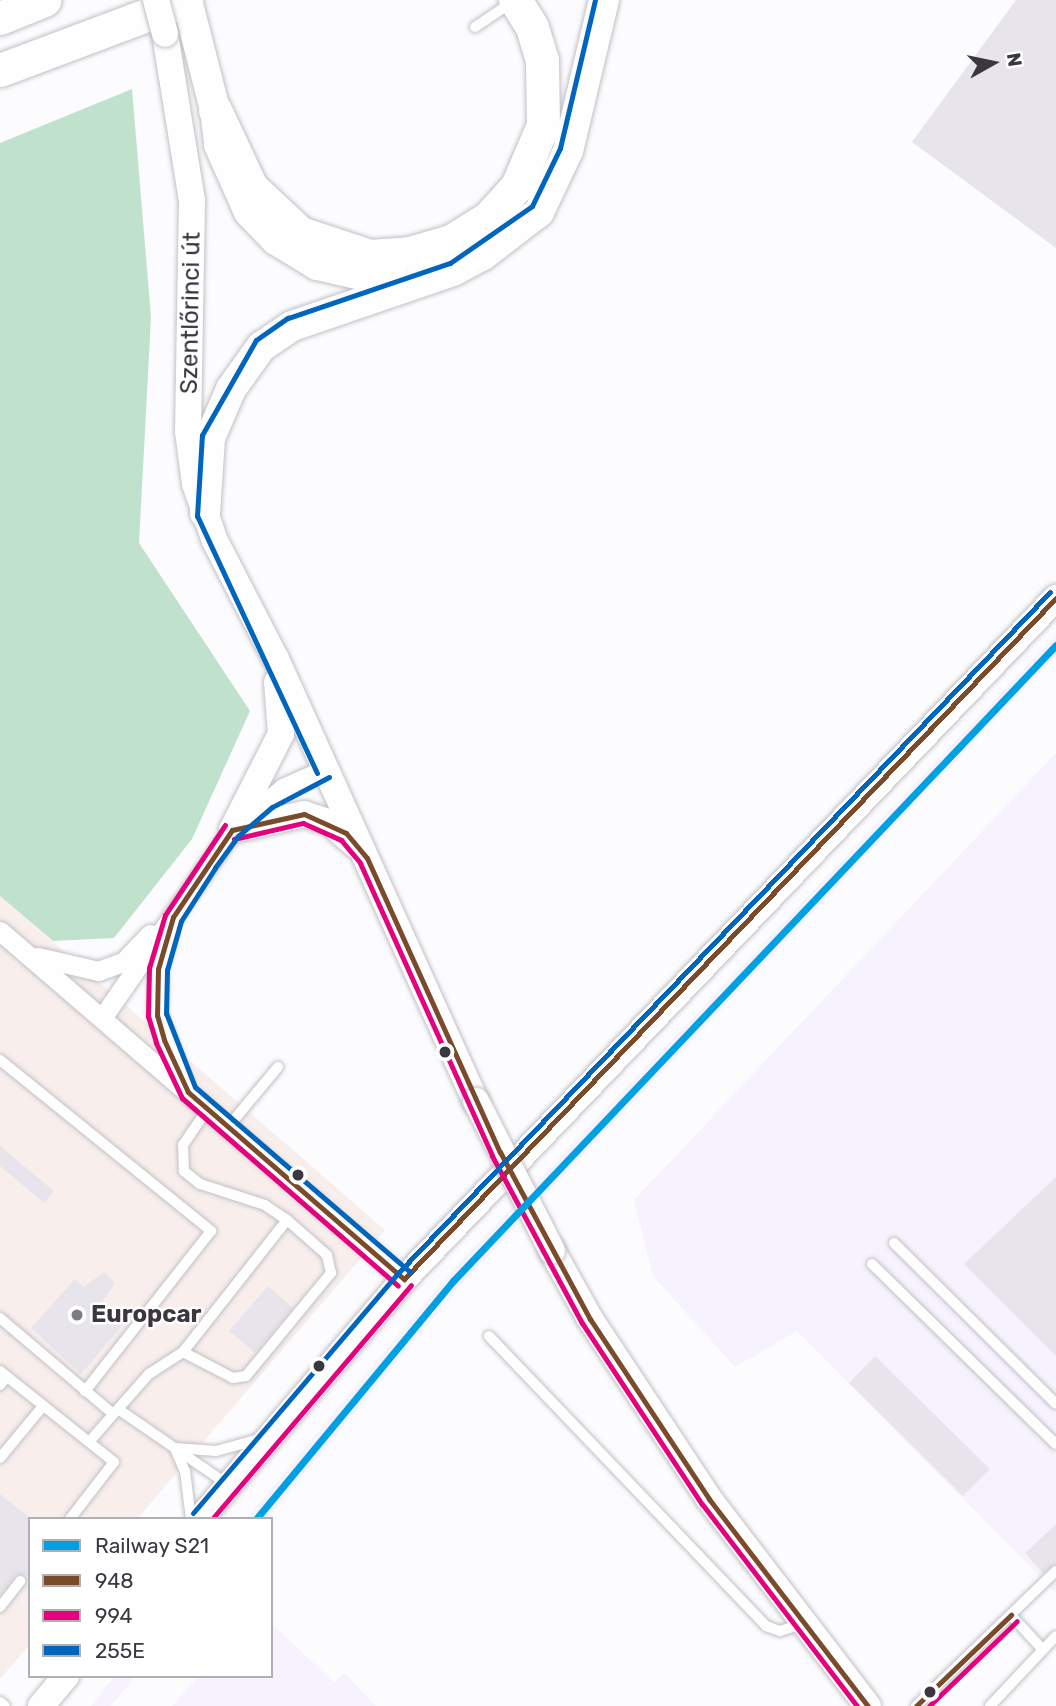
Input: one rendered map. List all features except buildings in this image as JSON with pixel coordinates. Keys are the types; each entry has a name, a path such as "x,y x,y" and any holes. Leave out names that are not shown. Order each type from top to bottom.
{"highway":[{"path":"0,18 44,0"},
{"path":"215,110 251,187 300,233 370,256 409,253 451,241 488,218 517,186 543,125 542,60 532,27 515,0"},
{"path":"0,70 189,8"}],"main road":[{"name":"Szentlőrinci út","path":"156,0 165,34 192,201 188,431 205,513 276,659 476,1101 552,1251 650,1412 868,1706"},
{"path":"205,513 210,438 231,389 261,347 292,326 483,256 538,212 568,151 604,0"},
{"path":"189,8 215,110 228,177 249,212 276,240 340,274 407,286"},
{"path":"202,1517 404,1279 1056,598"},
{"path":"232,830 281,734 276,659"},
{"path":"232,830 304,814 346,834 367,858"},
{"path":"41,1706 64,1678"}],"street":[{"path":"102,1018 232,830 283,788 325,769"},
{"path":"27,953 98,971 123,962 173,917"},
{"path":"173,917 158,968 157,1015 188,1092"},
{"path":"0,930 404,1279"}],"lane":[{"path":"475,27 515,0"},
{"path":"0,1060 211,1231 85,1391"},
{"path":"228,1127 278,1067"},
{"path":"183,1352 233,1378 247,1376 330,1278 327,1255 287,1220 265,1205 200,1184 184,1171 183,1145 207,1110"},
{"path":"89,1442 149,1374 183,1352 287,1220"},
{"path":"894,1243 1056,1404"},
{"path":"872,1264 1056,1444"},
{"path":"0,1318 85,1391 229,1485"},
{"path":"489,1336 765,1626 780,1631 805,1623"},
{"path":"2,1378 43,1406 114,1462 72,1517"},
{"path":"0,1458 43,1406"},
{"path":"174,1448 216,1451 270,1436"},
{"path":"174,1448 185,1471 191,1517"},
{"path":"916,1706 1056,1571"},
{"path":"0,1607 20,1581"},
{"path":"1011,1615 1044,1650"},
{"path":"990,1706 1056,1636"},
{"path":"0,1702 5,1706"}],"shaded area":[{"path":"1056,635 1056,655 460,1286 269,1517 248,1517 447,1276"},
{"path":"1056,753 1056,1593 797,1331 735,1367 653,1276 634,1200"},
{"path":"0,896 385,1230 139,1517 28,1517 28,1646 0,1679"},
{"path":"273,1625 335,1683 344,1673 376,1706 172,1706 197,1678 273,1678"},
{"path":"113,1678 134,1678 111,1706 91,1706"}],"green space":[{"path":"132,89 151,317 139,543 250,711 192,839 114,938 53,941 0,896 0,143"}],"rail line":[{"name":"S21","path":"258,1517 453,1281 1056,645"}],"transit line":[{"name":"255E","path":"317,773 197,516 202,435 256,340 288,318 450,263 532,206 560,148 595,0"},
{"name":"255E","path":"193,1513 398,1273 1050,592"},
{"name":"948","path":"404,1279 1056,598"},
{"name":"255E","path":"329,777 272,807 238,836 215,868 181,921 167,970 166,1013 195,1087 410,1272"},
{"name":"948","path":"232,830 304,814 346,833 367,858 500,1152 590,1319 709,1499 868,1706"},
{"name":"994","path":"234,839 303,823 341,840 360,863 492,1156 582,1323 702,1504 857,1706"},
{"name":"994","path":"225,825 165,915 149,968 148,1016 156,1043 182,1098 398,1286"},
{"name":"948","path":"232,830 173,917 158,969 157,1015 164,1040 188,1092 404,1279"},
{"name":"994","path":"214,1517 411,1285"},
{"name":"948","path":"916,1706 1011,1615"},
{"name":"994","path":"929,1706 1017,1621"}],"place":[{"name":"Europcar","path":"77,1315"}]}
